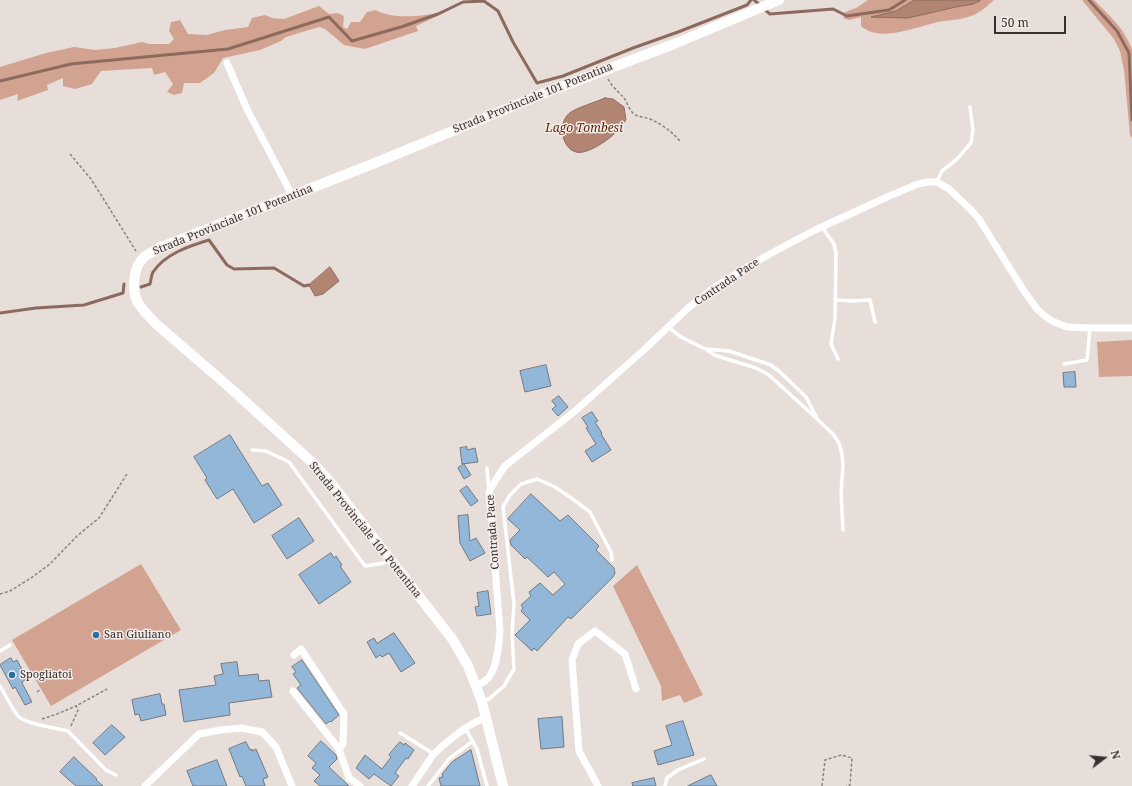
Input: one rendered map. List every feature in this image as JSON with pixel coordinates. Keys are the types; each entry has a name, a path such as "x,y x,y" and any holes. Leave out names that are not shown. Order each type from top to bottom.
{"main road":[{"name":"Strada Provinciale 101 Potentina","path":"503,786 482,702 468,666 453,640 315,464 155,323 145,312 137,301 134,290 136,269 142,259 159,248 375,163 534,97 674,44 778,0"}],"street":[{"path":"227,64 247,109 292,195"},
{"path":"938,182 949,189 979,219 1024,291 1037,309 1046,317 1067,327 1132,328"},
{"name":"Contrada Pace","path":"476,686 486,681 493,671 499,645 500,630 489,492 505,466 575,411 688,308 715,287 768,254 822,227 918,184 938,182"},
{"path":"598,786 579,751 572,660 578,644 594,631 625,654 636,689"},
{"path":"294,655 301,650 344,714 343,744 338,749"},
{"path":"293,691 338,749 349,778 360,786"},
{"path":"412,786 434,754 465,728 482,718 486,718"},
{"path":"145,786 199,734 241,728 262,732 276,746 292,786"}],"lane":[{"path":"938,182 942,171 956,160 971,143 973,130 970,107"},
{"path":"822,227 834,244 836,252 835,318 831,344 838,359"},
{"path":"835,300 870,300 875,322"},
{"path":"668,327 681,337 706,349 714,355 756,368 769,375 836,438 842,454 843,466 841,493 843,530"},
{"path":"1064,364 1086,360 1090,328"},
{"path":"706,349 729,351 771,365 806,397 818,420"},
{"path":"252,450 266,451 289,462 365,566 384,563 389,559"},
{"path":"487,468 489,492"},
{"path":"482,702 489,699 504,686 514,669 512,633 514,604 503,507 510,495 522,484 537,479 574,500 590,512 611,552 612,560"},
{"path":"0,651 10,645"},
{"path":"0,686 18,717 44,727 68,731 106,770 116,775"},
{"path":"465,728 477,749 487,786"},
{"path":"400,733 434,754"},
{"path":"428,786 449,759 473,741"},
{"path":"665,786 667,778 678,770 704,759"}],"path":[{"path":"604,70 610,83 625,100 632,112 661,124 670,130 680,141"},
{"path":"70,154 91,179 142,259"},
{"path":"0,594 10,591 50,564 77,536 99,518 127,474"},
{"path":"37,692 41,689"},
{"path":"32,722 33,719 48,717 76,706 107,690"},
{"path":"68,731 78,710 76,706"},
{"path":"822,786 826,760 841,755 852,758 850,785 846,786"}],"shaded area":[{"path":"868,0 994,0 974,15 888,34 869,31 861,26 861,17 849,20 843,18 845,12 856,8"},
{"path":"1082,0 1094,0 1121,28 1132,49 1132,138 1130,135 1124,70 1120,51 1114,39"},
{"path":"319,6 329,14 338,13 344,16 343,27 347,29 351,22 360,22 367,12 376,10 401,16 420,16 446,12 416,26 418,31 365,49 344,45 325,29 319,27 286,37 281,41 260,50 223,58 214,73 200,83 184,83 182,93 174,95 167,92 173,84 165,72 154,75 152,68 101,71 92,84 75,89 63,86 63,78 47,85 48,90 17,101 18,94 0,100 0,67 46,53 74,47 95,50 115,48 142,42 149,44 169,44 174,39 169,31 171,22 180,20 188,34 207,35 225,30 248,27 252,18 265,15 272,18 284,19"},
{"path":"1132,340 1132,376 1099,377 1097,342"},
{"name":"San Giuliano","path":"141,564 181,630 51,706 12,640"},
{"path":"637,565 703,695 684,703 680,695 662,701 661,686 613,586"}],"water":[{"path":"915,0 980,1 973,4 908,18 871,17 896,11"},
{"name":"Lago Tombesi","path":"605,98 613,99 624,107 626,120 611,137 602,144 580,152 571,150 564,140 562,128 567,116 574,110"},
{"path":"330,267 339,281 323,294 315,296 309,285"}],"building":[{"path":"546,365 551,386 525,392 520,371"},
{"path":"1075,372 1076,387 1064,387 1063,373"},
{"path":"559,396 568,407 558,416 552,409 556,406 552,401"},
{"path":"592,412 598,421 595,422 602,433 601,434 611,450 592,462 585,451 596,444 586,428 588,427 582,418"},
{"path":"230,435 262,486 268,483 282,505 254,523 233,489 217,499 205,480 207,478 194,457"},
{"path":"467,447 467,450 475,448 478,462 462,464 460,448"},
{"path":"464,464 471,475 464,479 458,468"},
{"path":"467,486 478,501 471,506 460,491"},
{"path":"531,494 560,521 568,515 599,546 596,550 614,568 615,573 613,577 571,619 568,617 537,651 534,648 532,651 515,635 530,620 521,611 523,608 521,605 531,596 529,592 540,583 553,595 565,584 554,572 548,577 527,557 525,559 511,545 510,540 520,530 508,519"},
{"path":"468,515 470,541 476,538 485,553 470,561 460,543 458,516"},
{"path":"299,518 314,541 287,559 272,536"},
{"path":"331,553 334,558 336,556 342,565 340,566 351,582 319,604 299,575"},
{"path":"488,591 491,614 477,616 475,607 479,606 477,593"},
{"path":"394,633 415,663 401,672 389,653 382,657 380,655 376,658 367,642 374,638 377,643"},
{"path":"11,658 13,662 17,660 27,679 22,683 32,702 25,705 15,687 13,689 0,665"},
{"path":"302,660 339,715 331,722 330,721 326,724 297,688 301,685 293,674 296,672 292,667"},
{"path":"237,662 239,676 258,674 259,681 269,680 272,697 229,703 230,715 184,722 179,690 216,685 214,676 223,674 221,664"},
{"path":"160,694 166,715 141,721 139,714 135,715 132,700"},
{"path":"562,717 564,747 541,749 538,719"},
{"path":"683,721 694,755 658,765 654,751 672,745 666,726"},
{"path":"112,725 125,737 105,755 93,743"},
{"path":"321,741 336,755 337,759 329,767 349,786 320,786 314,781 320,775 312,768 316,763 308,756"},
{"path":"246,742 250,750 252,749 252,751 256,749 268,777 263,779 265,786 246,786 242,776 240,777 229,749"},
{"path":"400,742 404,745 405,743 414,750 395,773 399,776 391,786 374,774 369,779 356,768 365,755 382,769 391,757 389,755"},
{"path":"471,750 480,786 441,786 439,778 443,777 442,774 452,762"},
{"path":"74,757 103,786 76,786 60,772"},
{"path":"217,760 227,786 193,786 187,771"},
{"path":"711,775 717,786 688,786"},
{"path":"654,778 656,786 633,786 632,783"}],"waterway":[{"path":"0,81 71,64 228,49 329,17 352,41 401,27 438,14 463,2 484,1 498,11 513,42 537,83 563,76 678,32 747,5 751,0"},
{"path":"754,0 760,5"},
{"path":"764,9 770,14 833,9 847,16 889,10 905,0"},
{"path":"1089,0 1117,31 1129,53 1132,120"},
{"path":"141,287 150,284 153,272 164,260 186,248 209,240 227,265 234,269 274,268 304,286 309,285"},
{"path":"0,313 36,308 84,305 123,293 124,284"}],"place":[{"name":"San Giuliano","path":"96,635"},
{"name":"Spogliatoi","path":"12,675"}]}
